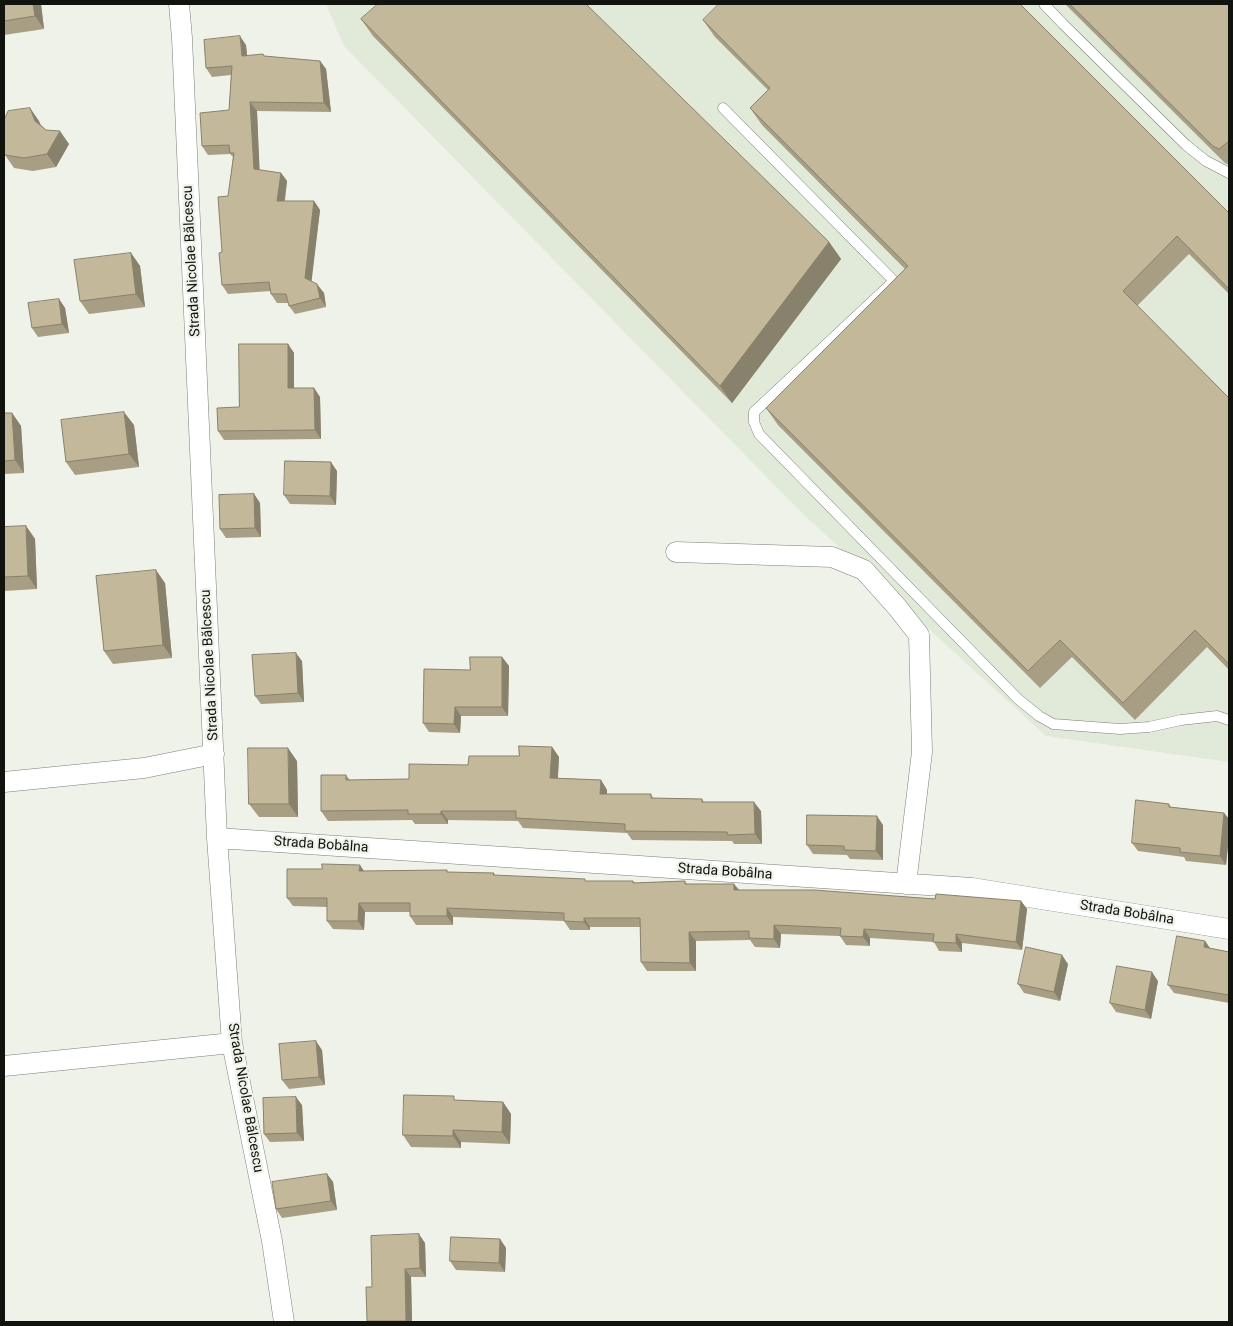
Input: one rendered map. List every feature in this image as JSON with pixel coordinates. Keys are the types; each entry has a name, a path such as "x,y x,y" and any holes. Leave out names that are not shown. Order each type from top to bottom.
{"street":[{"name":"Strada Nicolae Bălcescu","path":"179,4 218,838 232,1044 272,1241 284,1322"},
{"path":"676,552 832,557 864,570 919,635 922,752 906,884"},
{"path":"4,782 144,768 214,754"},
{"name":"Strada Bobâlna","path":"218,838 972,888 1229,929"},
{"path":"4,1066 232,1044"}],"lane":[{"path":"1044,4 1186,145 1206,161 1229,173"},
{"path":"723,108 894,281 754,412 754,422 759,434 1018,699 1039,716 1054,724 1120,729 1149,727 1181,720 1217,716 1229,720"}],"shaded area":[{"path":"326,4 1229,4 1229,762 1046,736 803,514 344,46"}],"building":[{"path":"4,4 33,4 35,16 4,21"},
{"path":"378,4 586,4 829,242 720,386 361,19"},
{"path":"719,4 1020,4 1229,213 1229,289 1177,236 1123,291 1229,398 1229,664 1195,630 1123,703 1060,640 1028,671 766,408 908,266 750,108 770,88 703,20"},
{"path":"1070,4 1229,4 1229,141 1219,149 1213,146"},
{"path":"240,36 242,56 263,54 264,56 320,61 324,103 250,102 254,169 281,173 277,201 314,201 305,278 317,284 320,298 289,306 286,294 271,294 269,282 222,285 219,253 222,252 218,197 228,196 234,153 230,153 229,145 202,146 200,113 229,110 232,66 206,68 204,40"},
{"path":"30,108 35,121 46,130 60,131 47,154 24,158 5,155 4,120 8,111"},
{"path":"131,253 136,294 80,301 74,260"},
{"path":"59,299 62,324 32,328 28,303"},
{"path":"239,344 288,344 288,388 314,388 315,430 218,431 217,408 239,407"},
{"path":"124,412 129,454 66,462 61,420"},
{"path":"4,413 12,413 15,460 4,461"},
{"path":"285,461 331,462 330,496 284,495"},
{"path":"254,494 255,528 220,529 219,495"},
{"path":"26,526 28,576 4,577 4,527"},
{"path":"156,570 163,645 104,651 96,576"},
{"path":"296,653 298,693 255,696 252,655"},
{"path":"470,657 502,657 502,707 455,707 454,724 423,723 424,669 470,670"},
{"path":"519,746 552,747 550,778 601,780 600,794 651,794 651,798 702,799 702,802 754,802 755,834 728,835 727,832 625,831 625,824 516,818 516,811 441,811 441,814 408,814 408,810 321,811 321,775 346,775 346,780 409,779 409,764 468,765 469,756 519,756"},
{"path":"248,748 288,748 289,804 249,804"},
{"path":"1136,800 1169,804 1169,807 1224,813 1220,856 1180,852 1180,848 1132,843"},
{"path":"807,815 877,816 876,851 844,850 844,846 807,845"},
{"path":"322,864 360,865 359,871 447,870 447,872 494,873 493,875 585,879 585,881 633,881 633,883 685,881 685,884 734,884 734,890 814,890 935,899 936,894 1021,901 1016,942 956,934 956,943 933,942 934,934 864,929 863,937 840,936 841,928 774,925 774,939 749,938 749,931 689,932 690,963 641,962 640,918 584,918 584,922 564,921 564,913 447,908 447,916 410,916 410,903 359,903 358,921 327,921 327,898 287,898 287,869 322,869"},
{"path":"1177,936 1205,941 1204,947 1229,952 1229,995 1168,985"},
{"path":"1026,947 1062,955 1054,992 1018,984"},
{"path":"1117,966 1152,972 1145,1010 1110,1003"},
{"path":"316,1041 319,1077 282,1080 279,1044"},
{"path":"404,1095 454,1096 454,1100 503,1102 502,1132 453,1130 453,1136 403,1135"},
{"path":"296,1097 297,1133 264,1134 263,1098"},
{"path":"327,1174 331,1201 276,1209 272,1182"},
{"path":"419,1234 420,1268 405,1269 406,1321 367,1321 366,1287 372,1287 371,1236"},
{"path":"451,1237 500,1239 499,1263 450,1261"}]}
